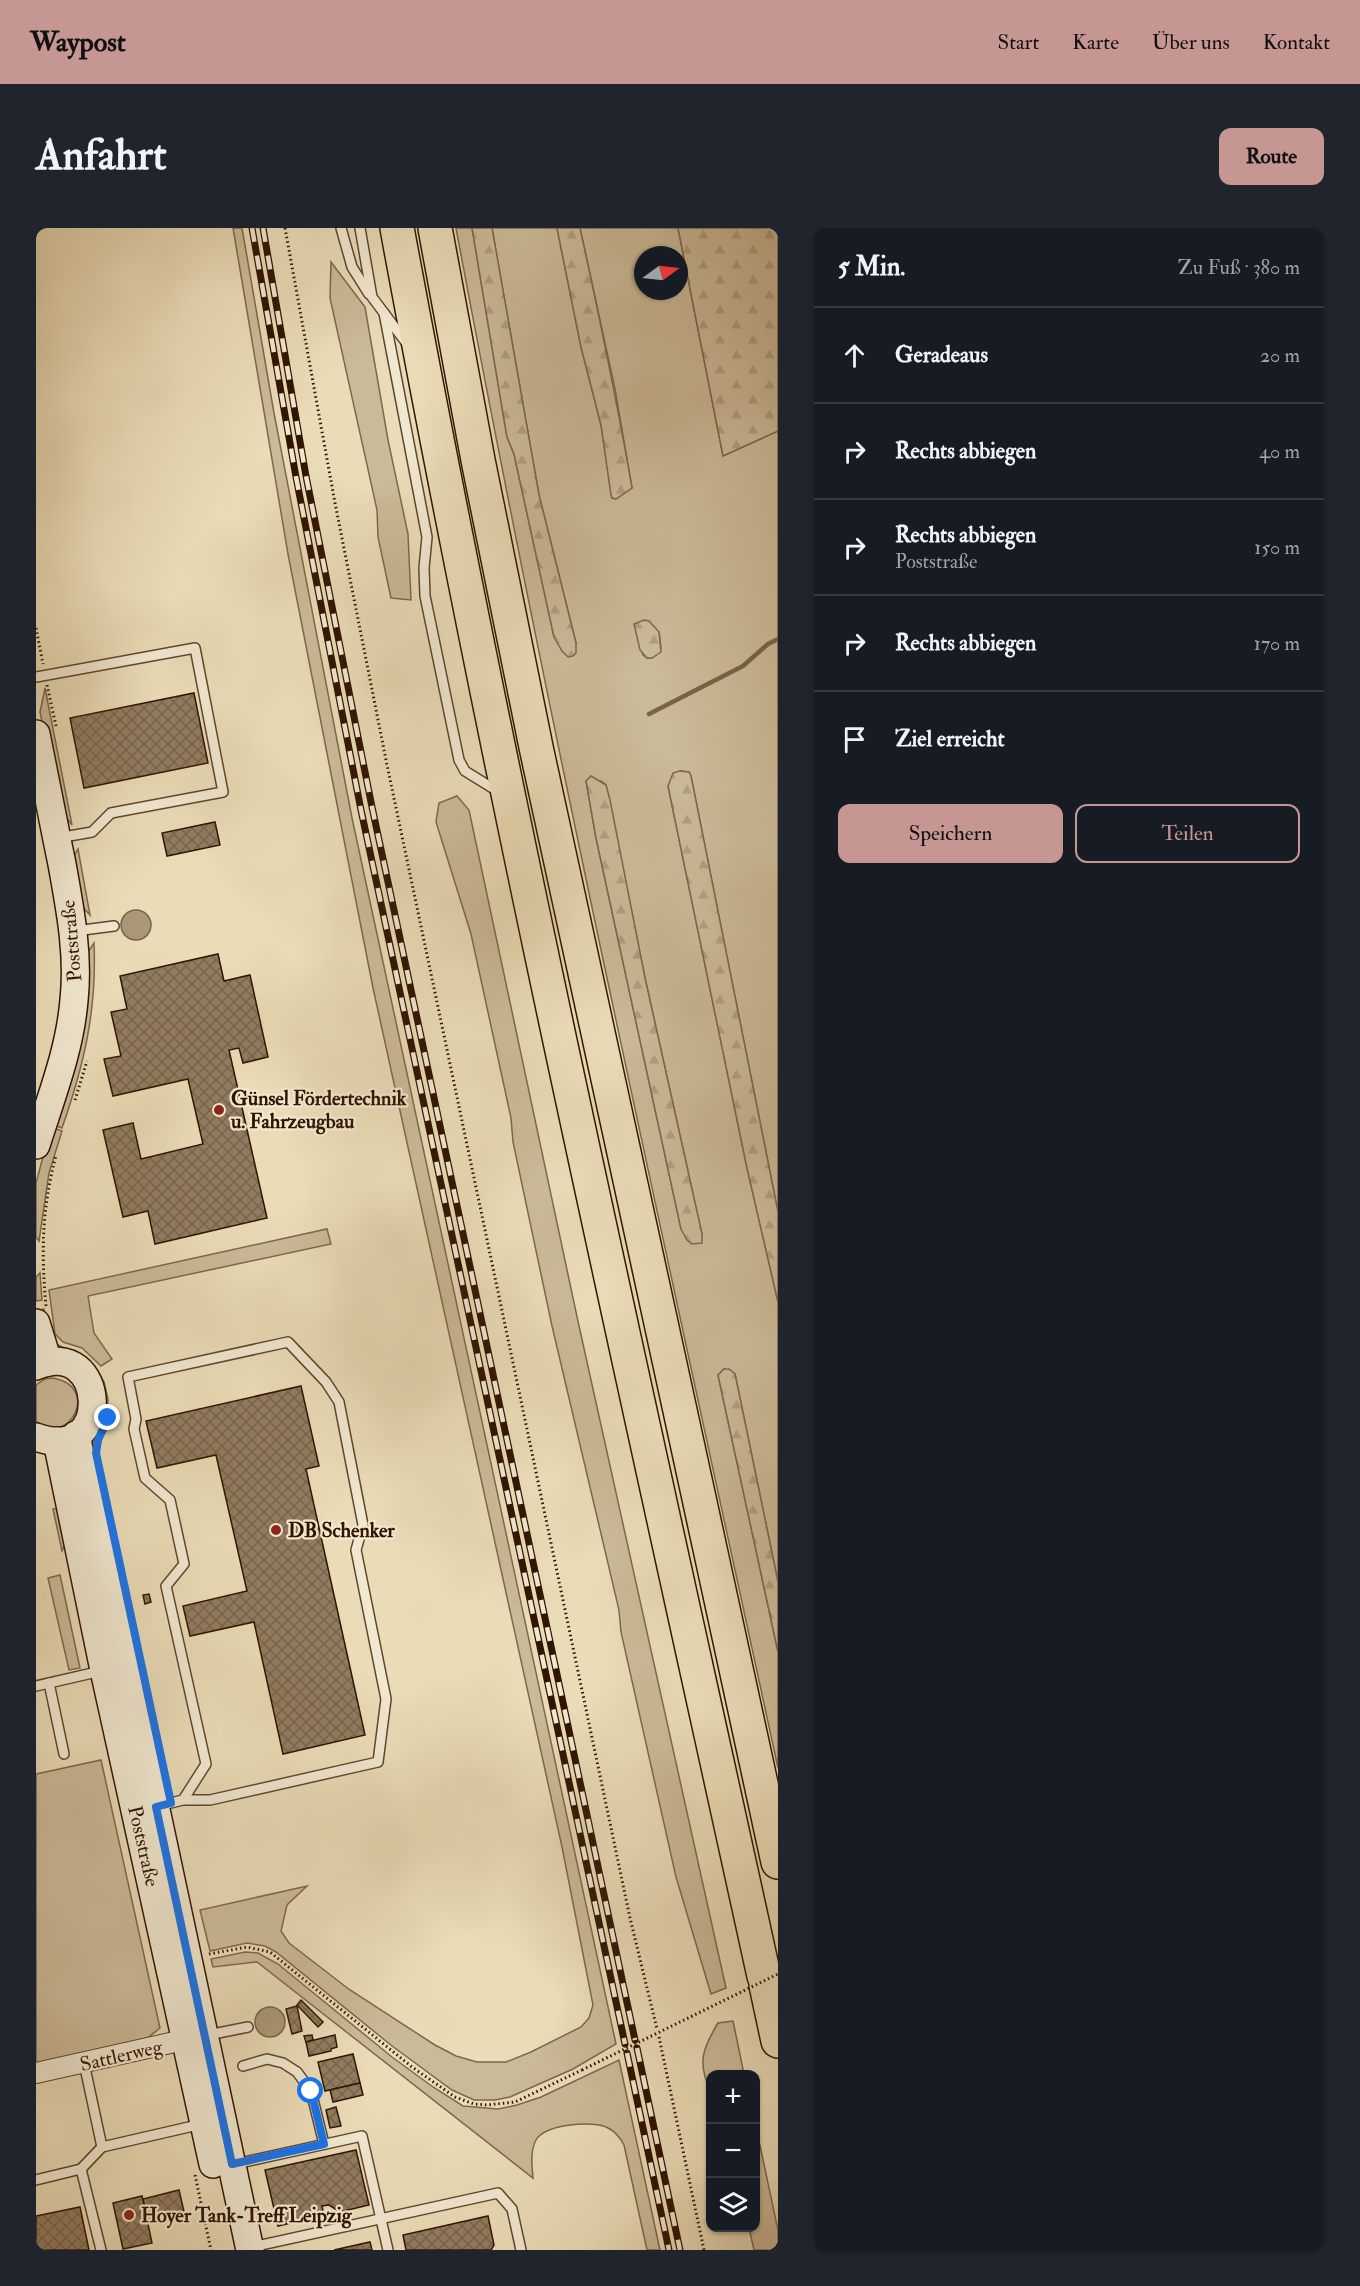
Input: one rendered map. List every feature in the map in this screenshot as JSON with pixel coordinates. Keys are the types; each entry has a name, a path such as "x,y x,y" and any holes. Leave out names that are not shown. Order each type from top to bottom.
{"highway":[{"path":"397,228 509,798 769,1978 778,2041"},
{"path":"435,228 478,460 538,759 778,1862"}],"street":[{"name":"Poststraße","path":"36,734 74,932 76,975 72,1017 47,1146"},
{"path":"41,1318 42,1364 58,1362 77,1368 87,1380 94,1400 90,1420 56,1438"},
{"name":"Poststraße","path":"56,1438 104,1670 196,2038 232,2164 244,2249"},
{"name":"Poststraße","path":"56,1438 156,1807 189,1959 204,2123 244,2249"},
{"name":"Sattlerweg","path":"36,2073 196,2038"}],"lane":[{"path":"341,228 352,267 422,363"},
{"path":"360,228 372,297"},
{"path":"384,313 427,537 424,596 459,760 465,771 509,798"},
{"path":"36,677 195,648 224,792 111,813 92,832 57,839"},
{"path":"74,932 114,926"},
{"path":"156,1807 183,1800 210,1800 378,1762 386,1699 356,1550 363,1526 339,1402 326,1382 288,1342 128,1377 136,1419 134,1429 145,1478 170,1500 183,1564 166,1586 206,1764 183,1800"},
{"path":"36,1686 104,1670"},
{"path":"49,1683 64,1754"},
{"path":"196,2038 248,2027"},
{"path":"243,2066 267,2059 283,2063 297,2072 311,2091 324,2144"},
{"path":"84,2063 102,2147"},
{"path":"36,2180 81,2169 102,2147 204,2123"},
{"path":"232,2164 362,2136 388,2250"},
{"path":"81,2169 101,2250"},
{"path":"244,2249 498,2193 512,2209 521,2250"}],"path":[{"path":"285,228 333,491 392,788 628,1906 657,2029"},
{"path":"72,1109 88,1055"},
{"path":"41,1318 43,1225 51,1173 47,1146"},
{"path":"189,1959 247,1947 270,1952 412,2067 455,2097 474,2104 488,2105 515,2102 769,1978"},
{"path":"659,2037 704,2250"}],"green space":[{"path":"233,228 242,228 274,413 352,818 616,2044 573,2069 510,2097 495,2100 474,2100 452,2090 392,2046 276,1952 265,1946 247,1943 210,1951 200,1910 307,1886 287,1905 281,1931 289,1943 350,1990 435,2045 456,2056 477,2062 506,2062 531,2052 581,2027 589,2018 593,2005 562,1847 373,988 288,554"},
{"path":"456,228 472,228 507,437 514,454 554,637 576,643 539,495 492,228 557,228 581,347 601,425 612,498 616,499 632,488 615,389 580,228 678,228 682,246 634,246 634,300 688,300 688,279 723,456 778,431 778,1212 689,772 680,771 668,786 747,1168 778,1302 778,1582 735,1374 724,1369 718,1375 778,1652 778,1768 611,999 531,614","holes":["635,624 659,632 661,648 652,658 643,655","586,781 601,781 606,785 645,978 702,1234 681,1229 596,838"]},
{"path":"472,228 492,228 539,495 576,643 576,653 573,656 568,657 562,651 554,637 514,454 507,437"},
{"path":"557,228 580,228 608,358 632,488 616,499 611,495 601,425 581,347"},
{"path":"678,228 778,228 778,431 723,456 688,279 688,246 682,246"},
{"path":"331,262 365,307 388,440 408,534 411,600 391,598 378,537 377,510 330,298"},
{"path":"644,620 649,621 659,632 661,652 652,658 647,658 640,650 634,624"},
{"path":"45,688 72,825 60,810 40,712"},
{"path":"689,772 691,776 778,1212 778,1302 747,1168 668,786 673,773"},
{"path":"591,776 606,785 610,800 645,978 702,1234 702,1243 692,1244 681,1229 596,838 586,781"},
{"path":"457,796 469,810 579,1326 726,1988 711,1994 676,1877 621,1632 619,1610 552,1326 513,1142 511,1118 471,934 436,822 439,803"},
{"path":"78,849 90,915 79,903 72,860"},
{"path":"94,943 91,1014 83,1059 62,1128 52,1124 84,958"},
{"path":"51,1127 62,1131 49,1173 39,1241 36,1237 36,1183"},
{"path":"327,1229 331,1244 88,1296 94,1333 112,1359 101,1366 82,1348 63,1342 55,1334 49,1290"},
{"path":"40,1273 42,1300 36,1301 36,1277"},
{"path":"44,1309 47,1330 54,1343 83,1357 97,1370 104,1382 108,1399 103,1421 104,1392 99,1378 81,1359 52,1345 44,1331 38,1310"},
{"path":"724,1369 729,1369 735,1374 778,1582 778,1652 718,1375"},
{"path":"53,1378 68,1384 76,1392 78,1403 75,1413 68,1422 59,1427 48,1428 36,1421 36,1385 45,1379"},
{"path":"101,1426 92,1448 101,1489 96,1491 89,1450 92,1439"},
{"path":"66,1507 71,1532 62,1551 53,1509"},
{"path":"60,1575 80,1668 69,1670 48,1578"},
{"path":"101,1760 160,2028 145,2040 36,2065 36,1774"},
{"path":"245,1952 258,1953 278,1964 392,2057 463,2106 498,2109 517,2105 541,2097 619,2060 660,2250 647,2250 624,2145 613,2131 592,2124 570,2125 549,2130 536,2140 533,2149 533,2178 257,1962 213,1967 211,1959"},
{"path":"733,2021 743,2070 706,2070 706,2080 703,2055 718,2023"},
{"path":"760,2146 778,2230 778,2250 754,2250 750,2232 760,2232"}],"shaded area":[{"path":"136,910 147,914 151,925 147,936 136,940 125,936 121,925 125,914"},
{"path":"270,2007 281,2011 285,2022 281,2033 270,2037 259,2033 255,2022 259,2011"}],"building":[{"path":"194,693 208,763 84,788 70,718"},
{"path":"215,822 220,845 167,856 162,833"},
{"name":"Günsel Fördertechnik u. Fahrzeugbau","path":"218,954 224,981 250,975 268,1057 243,1063 239,1048 229,1050 267,1218 155,1244 148,1211 123,1217 103,1130 133,1123 141,1159 203,1144 188,1079 113,1096 104,1059 121,1056 111,1012 127,1009 120,976"},
{"name":"DB Schenker","path":"301,1386 319,1466 306,1469 365,1735 283,1754 254,1622 190,1636 183,1606 247,1591 216,1455 157,1468 146,1421"},
{"path":"149,1594 151,1602 145,1604 143,1595"},
{"path":"301,2000 323,2022 318,2027 297,2005"},
{"path":"297,2006 302,2031 292,2034 286,2009"},
{"path":"312,2035 313,2040 306,2042 304,2036"},
{"path":"335,2035 337,2047 331,2051 309,2056 306,2042"},
{"path":"353,2054 360,2083 325,2091 318,2062"},
{"path":"360,2083 363,2095 333,2102 330,2090"},
{"path":"336,2107 341,2126 330,2128 326,2110"},
{"path":"356,2150 369,2205 340,2212 329,2205 322,2206 324,2215 278,2226 265,2170"},
{"path":"179,2190 185,2216 148,2223 143,2199"},
{"path":"142,2196 152,2243 123,2249 113,2203"},
{"path":"80,2207 89,2250 36,2250 36,2216"},
{"path":"488,2216 494,2245 491,2250 406,2250 403,2235"},
{"path":"370,2242 372,2250 334,2250"}],"waterway":[{"path":"649,714 743,666 768,644 778,639"}],"railway":[{"path":"252,228 296,477 361,810 625,2044"},
{"path":"263,228 306,476 372,807 635,2040"},
{"path":"637,2048 680,2250"},
{"path":"627,2053 669,2250"}],"place":[{"name":"Günsel Fördertechnik u. Fahrzeugbau","path":"219,1110"},
{"name":"DB Schenker","path":"276,1530"},
{"name":"Hoyer Tank-Treff Leipzig","path":"129,2215"}],"route":[{"path":"108,1418 95,1447 171,1803 156,1807 232,2164 324,2144 311,2091"}]}
